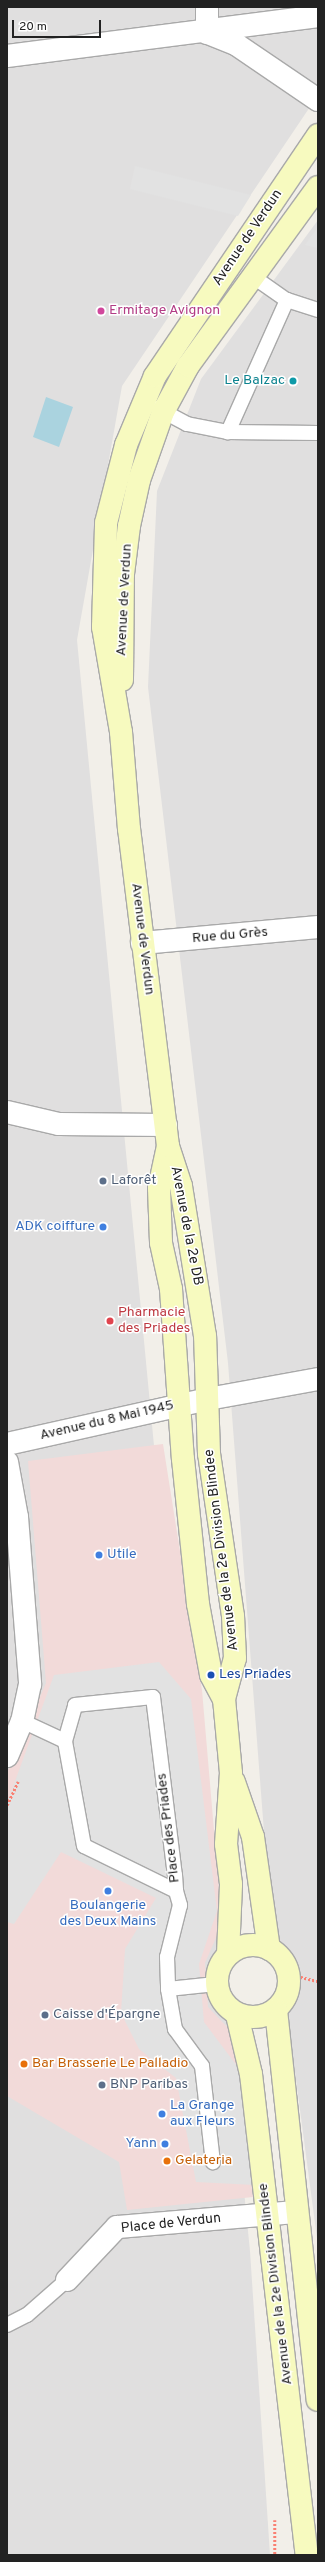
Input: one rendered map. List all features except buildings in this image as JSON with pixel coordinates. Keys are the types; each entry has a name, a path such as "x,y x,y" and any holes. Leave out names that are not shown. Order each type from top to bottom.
{"main road":[{"name":"Avenue de Verdun","path":"167,1136 142,943 121,732 103,627 106,523 124,452 144,400 180,337 318,135"},
{"name":"Avenue de Verdun","path":"121,732 123,574 129,526 139,480 163,412 188,366 255,278 318,187"},
{"name":"Avenue de la 2e DB","path":"167,1136 181,1186 192,1248 205,1336 208,1399"},
{"name":"Avenue de la 2e DB","path":"167,1136 159,1188 161,1243 171,1289 180,1404"},
{"name":"Avenue de la 2e Division Blindee","path":"208,1399 209,1454 233,1624 235,1658 224,1699 232,1773 226,1844 231,1884 228,1954"},
{"name":"Avenue de la 2e Division Blindee","path":"180,1404 198,1604 211,1675 224,1699"},
{"name":"Avenue de la 2e Division Blindee","path":"232,1773 253,1837 269,1949"},
{"path":"255,1945 269,1949 282,1959 289,1974 284,2000 276,2010 264,2016 237,2015 220,1997 216,1984 219,1967 228,1954 241,1946 255,1945"},
{"name":"Avenue de la 2e Division Blindee","path":"276,2010 296,2212 318,2400"},
{"name":"Avenue de la 2e Division Blindee","path":"237,2015 250,2066 307,2555"}],"street":[{"path":"207,7 207,33"},
{"path":"7,56 207,33 318,16"},
{"path":"207,33 237,45 318,100"},
{"name":"Rue du Grès","path":"142,943 318,927"},
{"path":"7,1112 59,1124 167,1136"},
{"name":"Avenue du 8 Mai 1945","path":"7,1444 180,1404 318,1380"},
{"path":"7,1462 17,1517 30,1684 22,1721 7,1756"},
{"name":"Place de Verdun","path":"67,2280 118,2227 296,2212"}],"lane":[{"path":"255,278 287,300 318,310"},
{"path":"228,432 287,300"},
{"path":"144,400 163,412 187,424 228,432 318,433"},
{"name":"Place des Priades","path":"153,1697 176,1891 84,1846 66,1741 75,1705 153,1697"},
{"path":"22,1721 66,1741"},
{"path":"176,1891 180,1905 167,1956 168,1989 175,2029 202,2066 213,2162"},
{"path":"168,1989 216,1984"},
{"path":"7,2325 26,2315 67,2280"}],"path":[{"path":"289,1974 318,1981"}],"shaded area":[{"path":"7,7 318,7 318,95 122,386 77,640 157,1477 215,1900 250,2251 270,2555 7,2555"},
{"path":"135,166 251,195 238,216 130,189"},
{"path":"318,220 318,2246 265,1845 228,1363 148,687 157,491 201,379"},
{"path":"318,227 318,248 305,245"},
{"path":"163,1444 202,1690 222,1924 205,1963 208,2007 233,2033 253,2197 127,2210 119,2162 7,2096 7,1773 46,1683 28,1461"},
{"path":"159,1662 191,1699 217,1911 199,1964 204,2022 240,2070 255,2185 196,2182 176,2078 139,2049 121,2013 125,1949 156,1898 61,1852 14,1924 7,1922 7,1803 54,1675"}],"water":[{"path":"46,397 73,407 59,447 33,437"}],"place":[{"name":"Ermitage Avignon","path":"101,311"},
{"name":"Le Balzac","path":"293,381"},
{"name":"Laforêt","path":"103,1181"},
{"name":"ADK coiffure","path":"103,1227"},
{"name":"Pharmacie des Priades","path":"110,1321"},
{"name":"Utile","path":"99,1555"},
{"name":"Les Priades","path":"211,1675"},
{"name":"Boulangerie des Deux Mains","path":"108,1891"},
{"name":"Caisse d'Épargne","path":"45,2015"},
{"name":"Bar Brasserie Le Palladio","path":"24,2064"},
{"name":"BNP Paribas","path":"102,2085"},
{"name":"La Grange aux Fleurs","path":"162,2114"},
{"name":"Yann","path":"165,2144"},
{"name":"Gelateria","path":"167,2161"}]}
